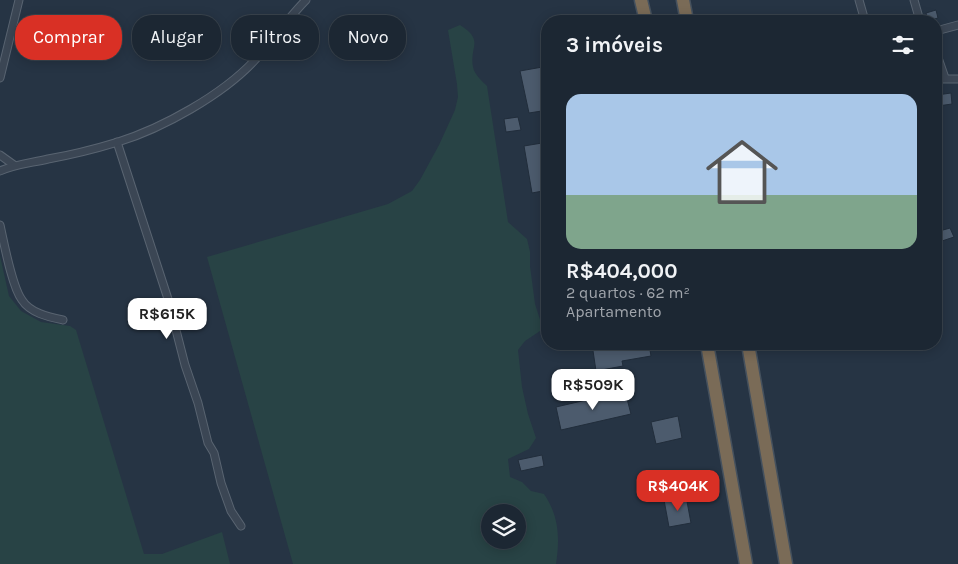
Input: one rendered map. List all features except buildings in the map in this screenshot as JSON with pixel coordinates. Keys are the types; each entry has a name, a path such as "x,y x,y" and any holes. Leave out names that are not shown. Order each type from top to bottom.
{"highway":[{"path":"641,0 645,15"},
{"path":"683,0 687,15"},
{"path":"708,350 746,564"},
{"path":"749,350 786,564"}],"street":[{"path":"0,78 19,0"},
{"path":"0,171 14,165 79,152 140,135 176,117 208,99 254,61 306,0"},
{"path":"859,0 863,15"},
{"path":"914,0 918,15"},
{"path":"942,29 958,25"},
{"path":"942,69 945,78"},
{"path":"942,78 958,79"},
{"path":"117,142 168,299 185,365 198,403 208,443 214,453 221,484 231,511 241,526"},
{"path":"0,155 14,165"},
{"path":"0,225 21,300 29,308 40,314 63,320"}],"green space":[{"path":"460,25 472,35 474,40 473,67 477,75 487,86 508,222 527,239 535,304 541,323 541,330 525,341 518,350 522,387 536,438 529,449 508,459 510,477 522,482 531,491 544,494 549,502 553,511 558,536 556,564 293,564 207,257 388,204 412,191 439,145 455,110 458,97 448,30"},
{"path":"0,256 9,296 21,311 41,322 70,326 76,330 144,554 162,554 222,532 230,564 0,564"}]}
